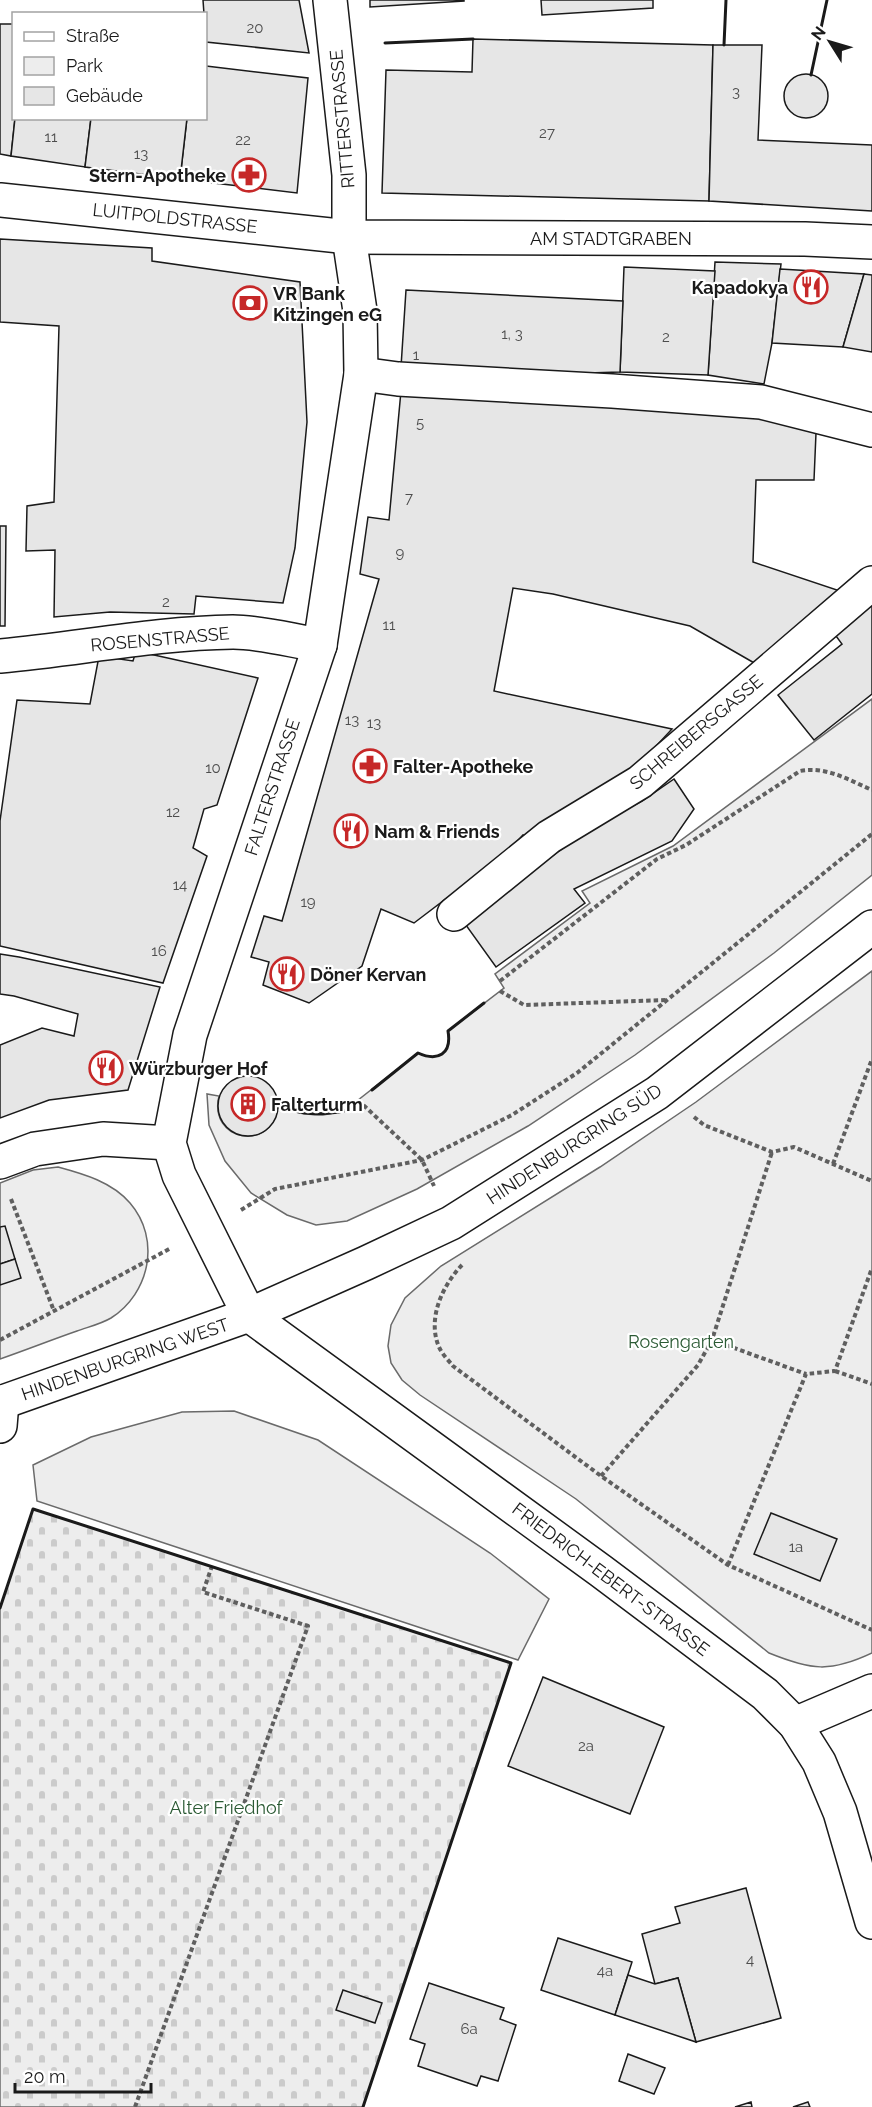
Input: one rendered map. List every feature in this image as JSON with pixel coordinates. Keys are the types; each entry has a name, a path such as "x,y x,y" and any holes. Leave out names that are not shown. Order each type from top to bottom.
{"street":[{"name":"RITTERSTRASSE","path":"330,0 349,175 349,237"},
{"name":"LUITPOLDSTRASSE","path":"0,200 349,237"},
{"name":"AM STADTGRABEN","path":"349,237 805,239 872,242"},
{"name":"FALTERSTRASSE","path":"249,1315 179,1175 169,1143 190,1035 320,645 361,374 360,311 349,237"},
{"path":"361,374 398,379 761,402 872,430"},
{"name":"SCHREIBERSGASSE","path":"454,914 549,837 640,782 872,583"},
{"name":"ROSENSTRASSE","path":"0,656 45,652 150,636 236,632 320,645"},
{"name":"HINDENBURGRING SÜD","path":"249,1315 451,1223 657,1093 872,927"},
{"path":"4,1177 35,1149 103,1140 169,1143"},
{"name":"HINDENBURGRING WEST","path":"1,1410 249,1315"},
{"name":"FRIEDRICH-EBERT-STRASSE","path":"249,1315 601,1571 765,1694 795,1724 819,1762 840,1812 872,1922"},
{"path":"795,1724 872,1691"}],"path":[{"path":"500,981 657,859 686,845 800,771 812,768 831,772 872,790"},
{"path":"0,1340 206,1230 276,1189 422,1160 512,1115 577,1073 872,834"},
{"path":"500,991 524,1005 667,1000"},
{"path":"833,1164 872,1059"},
{"path":"358,1100 422,1160 451,1223 471,1256 453,1274 441,1294 434,1320 439,1347 453,1366 601,1476 728,1565 872,1630"},
{"path":"691,1114 704,1125 772,1152 794,1147 872,1181"},
{"path":"601,1476 698,1365 712,1340 772,1152"},
{"path":"4,1177 54,1311"},
{"path":"835,1371 872,1268"},
{"path":"712,1340 806,1374 835,1371 872,1384"},
{"path":"728,1565 806,1374"},
{"path":"135,2107 308,1626 203,1592 212,1566"}],"green space":[{"path":"872,699 872,875 774,953 635,1055 528,1126 417,1189 347,1221 316,1225 287,1215 251,1193 225,1161 209,1125 207,1094 219,1096 218,1111 223,1123 231,1131 242,1136 253,1136 264,1131 273,1122 278,1107 304,1114 323,1115 344,1111 418,1053 432,1057 442,1054 448,1045 448,1031 504,988 495,974 590,903 582,891 673,846"},
{"name":"Rosengarten","path":"872,971 872,1653 844,1664 820,1667 797,1663 769,1653 576,1499 420,1395 402,1380 391,1363 388,1346 391,1325 405,1298 441,1266 600,1167 696,1102"},
{"path":"58,1167 106,1184 130,1203 140,1217 146,1233 147,1265 135,1295 111,1318 0,1359 0,1183 33,1170"},
{"path":"234,1411 318,1440 490,1553 549,1599 518,1660 37,1501 33,1465 91,1437 182,1412"},
{"name":"Alter Friedhof","path":"33,1509 511,1663 363,2107 0,2107 0,1608"}],"building":[{"path":"203,0 299,0 309,53 207,42 207,12 204,12"},
{"path":"370,0 464,0 464,1 370,7"},
{"path":"541,0 653,0 653,8 542,15"},
{"path":"0,24 12,24 12,120 15,120 11,156 0,154"},
{"path":"473,39 713,45 709,201 382,193 386,70 472,72"},
{"path":"713,45 762,45 758,140 872,145 872,211 709,201"},
{"path":"207,66 308,78 297,193 180,179 187,120 207,120"},
{"path":"806,74 821,81 828,96 821,111 806,118 791,111 784,96 791,81"},
{"path":"15,120 91,120 85,167 11,156"},
{"path":"91,120 187,120 180,179 85,167"},
{"path":"0,239 152,248 152,261 300,282 307,422 295,548 283,603 196,596 194,614 110,612 54,617 55,550 26,551 27,506 54,502 59,326 0,322"},
{"path":"715,262 781,264 772,343 764,384 708,375"},
{"path":"624,267 715,271 708,375 620,372"},
{"path":"780,269 864,274 843,347 772,343"},
{"path":"864,274 872,275 872,352 843,347"},
{"path":"406,290 623,301 620,372 555,374 401,367"},
{"path":"401,391 709,413 765,419 816,433 814,480 756,480 753,562 840,591 756,664 690,626 553,594 513,588 494,691 672,729 618,787 534,840 523,835 456,905 447,898 414,923 381,909 362,966 309,1003 263,985 269,962 251,957 264,916 282,921 379,579 360,574 368,517 389,520"},
{"path":"0,526 6,526 5,626 0,626"},
{"path":"872,601 872,694 814,740 778,695 842,644 833,632"},
{"path":"136,651 258,678 217,805 204,809 193,848 207,856 163,983 0,946 0,821 17,700 90,704 99,656 133,661"},
{"path":"674,779 694,809 672,841 574,889 585,903 496,967 463,921 592,827 642,801"},
{"path":"0,954 160,987 128,1090 49,1100 0,1118 0,1045 42,1028 74,1036 78,1014 0,994"},
{"name":"Falterturm","path":"248,1076 265,1081 273,1089 278,1106 273,1123 265,1131 248,1136 231,1131 223,1123 218,1106 223,1089 231,1081"},
{"path":"5,1226 15,1259 0,1264 0,1227"},
{"path":"15,1259 21,1278 0,1285 0,1264"},
{"path":"771,1513 837,1539 820,1581 754,1554"},
{"path":"543,1677 664,1727 630,1814 508,1766"},
{"path":"746,1888 781,2018 696,2042 678,1978 655,1984 642,1934 680,1923 675,1907"},
{"path":"558,1938 632,1962 615,2015 541,1990"},
{"path":"628,1975 655,1984 678,1978 696,2042 615,2015"},
{"path":"429,1983 504,2008 500,2019 516,2025 498,2081 481,2076 477,2086 418,2066 425,2044 410,2039"},
{"path":"343,1990 382,2003 375,2023 336,2010"},
{"path":"628,2054 665,2068 654,2094 619,2081"},
{"path":"751,2102 752,2107 735,2107"},
{"path":"808,2102 810,2107 793,2107"}],"wall":[{"path":"724,45 726,0"},
{"path":"811,75 827,0"},
{"path":"385,43 473,39"},
{"path":"372,1090 418,1053 432,1057 442,1054 448,1045 448,1031 484,1003"},
{"path":"278,1107 311,1114 344,1111"},
{"path":"0,1608 33,1509 511,1663 363,2107"}],"place":[{"name":"Stern-Apotheke","path":"249,175"},
{"name":"Kapadokya","path":"811,287"},
{"name":"VR Bank Kitzingen eG","path":"250,303"},
{"name":"Falter-Apotheke","path":"370,766"},
{"name":"Nam & Friends","path":"351,831"},
{"name":"Döner Kervan","path":"287,974"},
{"name":"Würzburger Hof","path":"106,1068"},
{"name":"Falterturm","path":"248,1104"}]}
